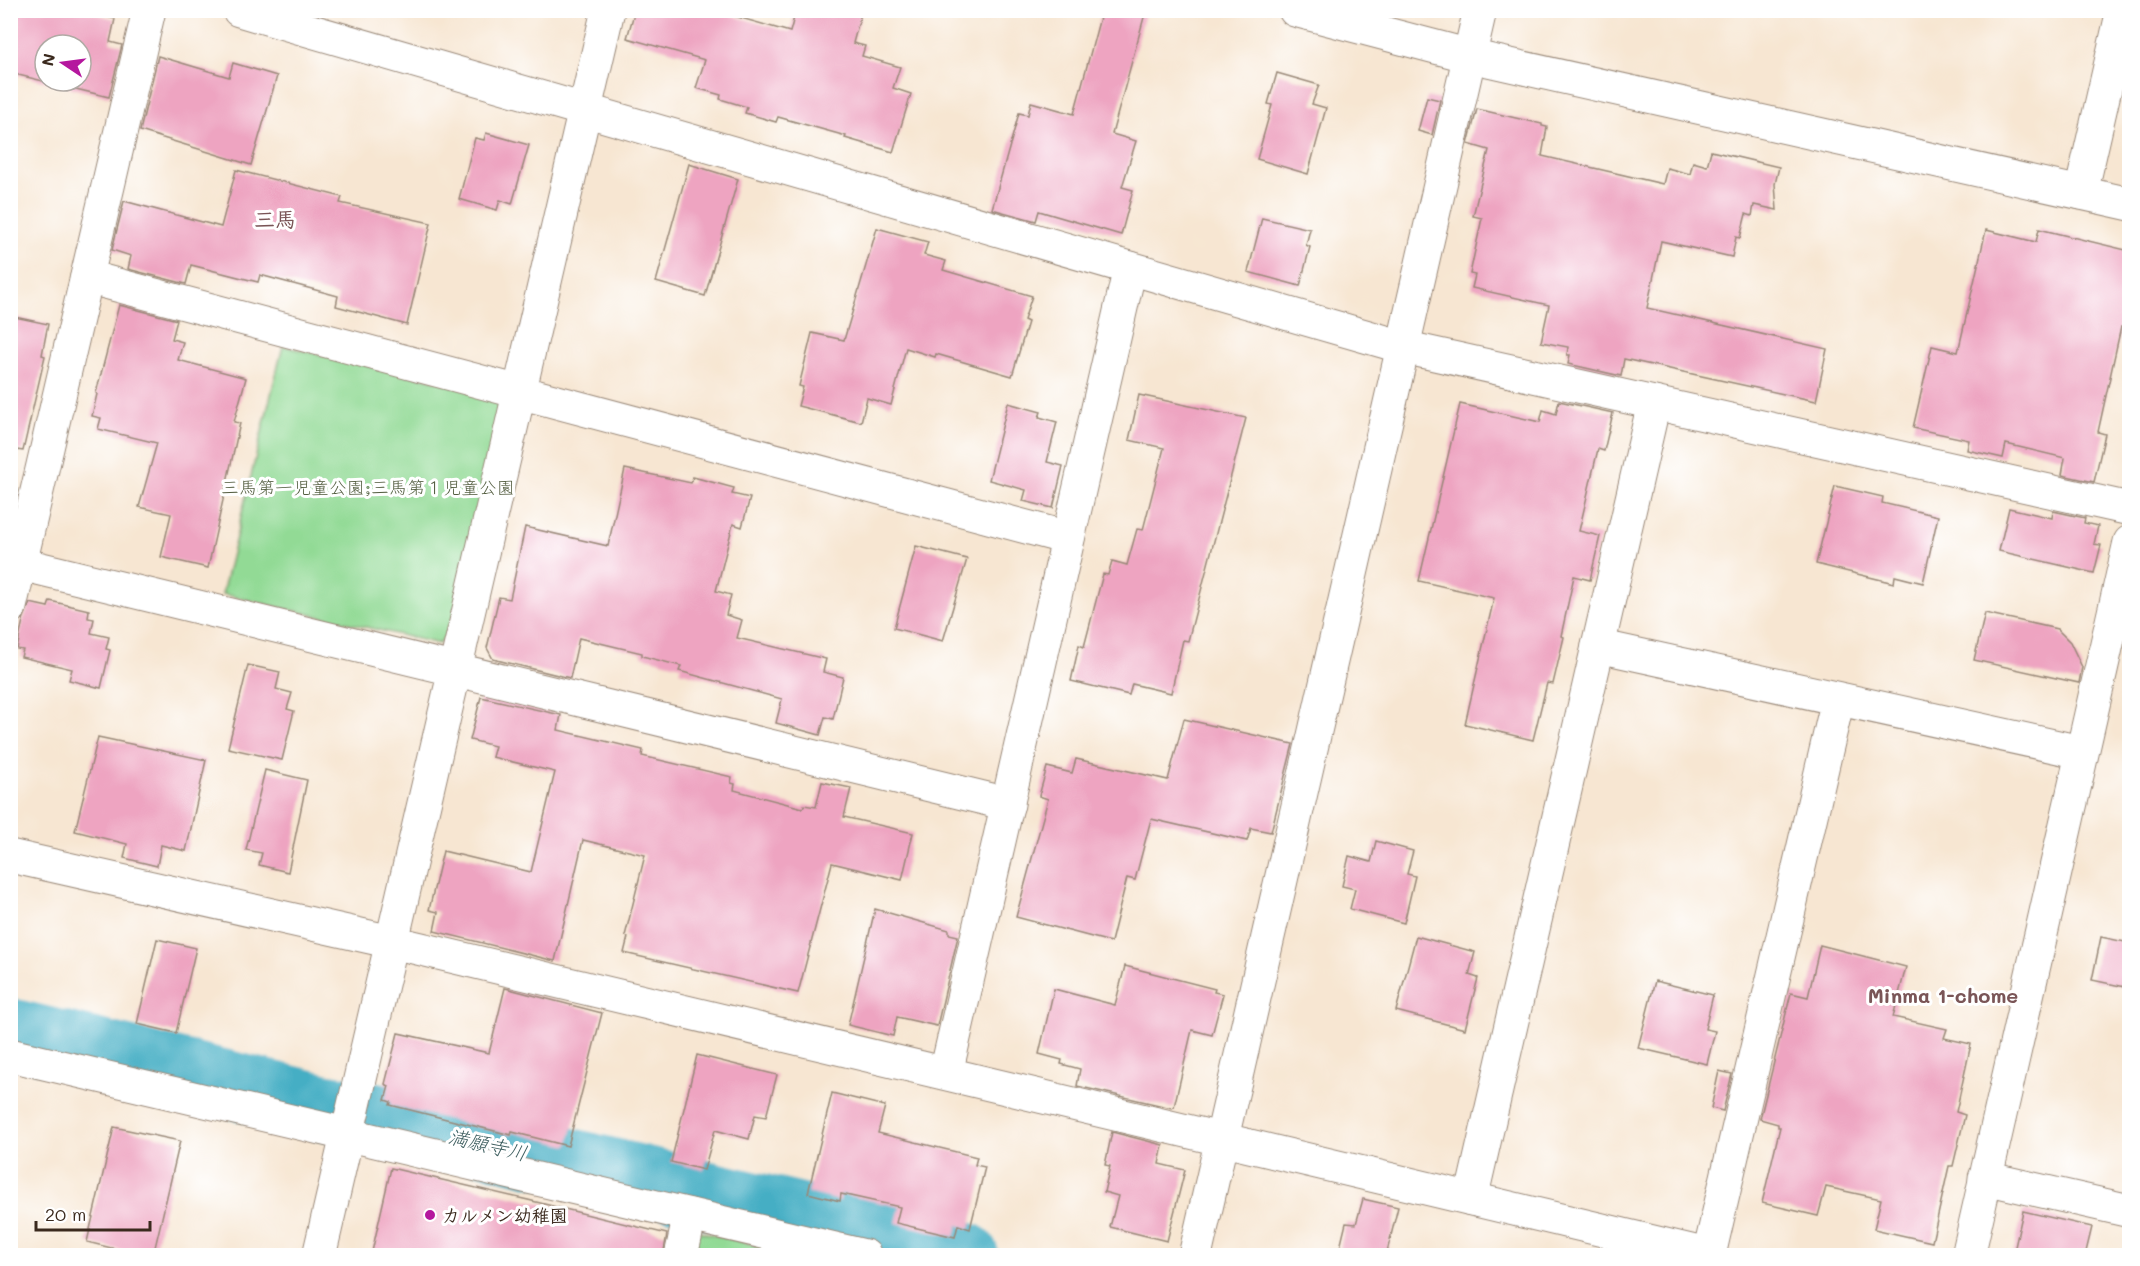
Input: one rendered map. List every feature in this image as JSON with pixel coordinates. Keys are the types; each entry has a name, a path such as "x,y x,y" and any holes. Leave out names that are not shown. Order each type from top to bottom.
{"street":[{"path":"10,608 149,10"},
{"path":"239,10 1403,347 2130,509"},
{"path":"319,1256 608,10"},
{"path":"1295,10 1470,56 2130,204"},
{"path":"1195,1256 1480,10"},
{"path":"2081,194 2123,10"},
{"path":"946,1073 1130,268"},
{"path":"87,277 1068,538"},
{"path":"1471,1199 1654,403"},
{"path":"1968,1256 2130,542"},
{"path":"21,564 1008,804"},
{"path":"1598,646 2081,752"},
{"path":"10,855 392,942 1711,1255 1838,699"},
{"path":"10,1055 351,1118 690,1215 865,1256"},
{"path":"1985,1178 2130,1211"},
{"path":"681,1256 690,1215"}],"green space":[{"name":"三馬第一児童公園;三馬第１児童公園","path":"283,346 512,398 451,628 439,644 222,594"},
{"path":"698,1231 800,1256 693,1256"}],"building":[{"path":"10,10 81,10 115,19 110,42 122,45 109,97 92,93 93,33 33,33 33,79 10,73"},
{"path":"635,10 713,10 790,32 796,10 862,10 853,43 865,46 862,56 900,67 893,88 911,94 893,152 778,117 776,122 745,113 747,107 720,99 721,95 696,88 705,60 627,38"},
{"path":"1102,10 1146,10 1112,134 1136,141 1122,187 1133,190 1121,235 1039,211 1036,221 992,209 1019,113 1028,115 1031,102 1074,114"},
{"path":"158,56 229,77 233,63 277,76 251,165 140,131"},
{"path":"1277,73 1319,85 1312,104 1326,108 1308,174 1257,159 1272,105 1268,104"},
{"path":"1427,97 1440,100 1432,135 1418,131"},
{"path":"1477,109 1547,127 1542,156 1663,184 1667,168 1690,174 1693,162 1707,166 1711,151 1779,167 1775,184 1777,210 1754,205 1752,216 1746,214 1740,238 1736,237 1732,257 1661,241 1647,308 1827,349 1816,401 1624,359 1621,376 1568,364 1570,355 1567,355 1568,347 1541,342 1549,305 1472,288 1475,275 1470,274 1482,218 1473,216 1489,150 1468,144"},
{"path":"486,133 529,145 512,204 500,200 497,210 459,199 475,138 484,140"},
{"path":"689,164 738,179 705,296 656,282"},
{"path":"236,170 342,197 340,203 431,223 407,325 336,306 338,296 260,275 258,282 191,265 186,284 128,269 131,256 112,250 124,201 221,227"},
{"path":"1262,218 1310,229 1306,245 1310,247 1300,286 1248,272"},
{"path":"877,228 928,242 924,255 946,261 943,270 1032,296 1024,320 1028,322 1012,376 936,354 935,357 906,348 891,405 867,398 861,422 798,406 803,387 799,386 812,333 844,340"},
{"path":"2039,229 2130,251 2130,329 2121,327 2098,432 2105,434 2094,482 2062,475 2065,458 2006,444 2003,458 1967,450 1969,440 1913,428 1932,346 1958,352 1986,230 2036,242"},
{"path":"119,305 177,320 172,339 183,342 178,360 246,378 234,422 240,423 208,568 161,557 171,514 139,507 157,443 98,429 101,418 92,416"},
{"path":"10,316 48,324 42,355 45,356 23,451 10,449"},
{"path":"1139,395 1246,418 1188,641 1183,640 1171,693 1132,684 1129,695 1071,681 1079,645 1084,647 1103,574 1108,575 1112,561 1127,565 1137,529 1143,530 1164,448 1129,440"},
{"path":"1559,401 1613,413 1604,451 1598,449 1579,531 1600,536 1590,580 1574,576 1561,636 1564,637 1553,684 1547,683 1533,740 1465,724 1494,598 1419,581 1460,404 1540,422 1543,410 1556,414"},
{"path":"1008,403 1041,412 1039,417 1057,422 1047,462 1063,466 1053,508 1023,501 1026,490 989,480"},
{"path":"625,469 691,483 693,477 734,488 732,494 750,498 742,527 733,524 716,591 731,595 726,615 742,620 737,638 826,659 823,672 843,677 833,719 825,717 820,735 776,723 782,699 679,671 681,666 642,656 642,653 579,638 570,678 493,659 487,648 499,597 510,599 525,527 608,546"},
{"path":"1835,486 1883,497 1882,503 1938,516 1923,583 1895,576 1894,583 1816,564"},
{"path":"2009,508 2052,518 2053,511 2085,518 2084,523 2098,526 2094,544 2101,545 2094,573 1999,551"},
{"path":"916,546 967,559 943,641 894,628"},
{"path":"50,601 89,610 88,618 94,619 91,633 109,637 106,649 110,650 101,688 69,680 72,669 21,657 23,650 17,649 23,620 30,603 48,607"},
{"path":"1985,613 2057,629 2070,642 2082,667 2079,683 1974,660"},
{"path":"248,665 280,672 276,689 292,693 287,709 294,711 282,760 228,748"},
{"path":"481,697 561,715 558,730 643,750 642,756 732,777 731,783 735,784 734,790 803,808 804,805 816,807 822,782 851,788 844,817 913,833 902,880 832,863 798,993 624,953 628,937 625,936 645,855 583,840 555,961 434,931 438,912 429,910 443,851 531,872 555,772 492,757 495,746 470,740"},
{"path":"1184,719 1293,744 1271,832 1251,828 1247,841 1151,819 1135,880 1127,878 1111,942 1016,917 1048,799 1039,796 1047,767 1072,773 1076,759 1168,780"},
{"path":"98,737 206,760 186,851 161,845 157,866 124,858 127,844 75,831"},
{"path":"265,770 307,780 288,872 259,865 262,853 246,850"},
{"path":"1376,841 1413,851 1407,874 1415,876 1404,923 1350,909 1355,889 1342,886 1349,856 1371,862"},
{"path":"875,909 949,930 949,934 958,936 937,1026 897,1017 893,1036 848,1025"},
{"path":"1416,936 1475,952 1469,975 1478,978 1465,1029 1396,1011"},
{"path":"2101,937 2130,943 2130,988 2092,980"},
{"path":"157,939 196,948 176,1033 137,1024"},
{"path":"1820,945 1906,967 1893,1017 1947,1029 1944,1038 1971,1044 1956,1112 1965,1115 1953,1166 1949,1166 1932,1242 1874,1229 1881,1199 1826,1187 1818,1216 1762,1203 1780,1127 1778,1124 1760,1119 1791,993 1808,997"},
{"path":"1125,966 1215,989 1214,992 1223,994 1212,1035 1192,1030 1172,1108 1077,1086 1080,1069 1061,1064 1062,1060 1039,1054 1054,989 1115,1005"},
{"path":"1655,981 1713,995 1705,1029 1715,1031 1707,1064 1638,1048"},
{"path":"505,988 602,1013 568,1146 512,1132 511,1135 390,1105 391,1102 385,1100 389,1086 385,1084 398,1033 489,1053"},
{"path":"697,1055 777,1075 766,1117 755,1115 749,1139 715,1130 704,1170 671,1162"},
{"path":"1719,1071 1732,1074 1723,1111 1711,1108"},
{"path":"832,1093 885,1106 878,1133 977,1157 975,1165 985,1167 970,1229 958,1225 955,1237 896,1223 900,1207 841,1194 840,1201 808,1193"},
{"path":"114,1127 180,1141 153,1256 144,1256 87,1242"},
{"path":"1112,1132 1163,1145 1159,1164 1185,1170 1167,1241 1110,1227 1118,1196 1104,1192 1110,1166 1105,1165"},
{"name":"カルメン幼稚園","path":"391,1168 667,1234 663,1256 371,1256"},
{"path":"1363,1199 1398,1207 1386,1256 1338,1256 1346,1223 1356,1224"},
{"path":"2023,1211 2092,1227 2085,1256 2013,1256"}],"waterway":[{"name":"満願寺川","path":"10,1032 322,1107 381,1117 965,1256"}],"place":[{"name":"カルメン幼稚園","path":"430,1215"}],"district":[{"name":"三馬","path":"275,218"},
{"name":"Minma 1-chome","path":"1943,995"}]}
